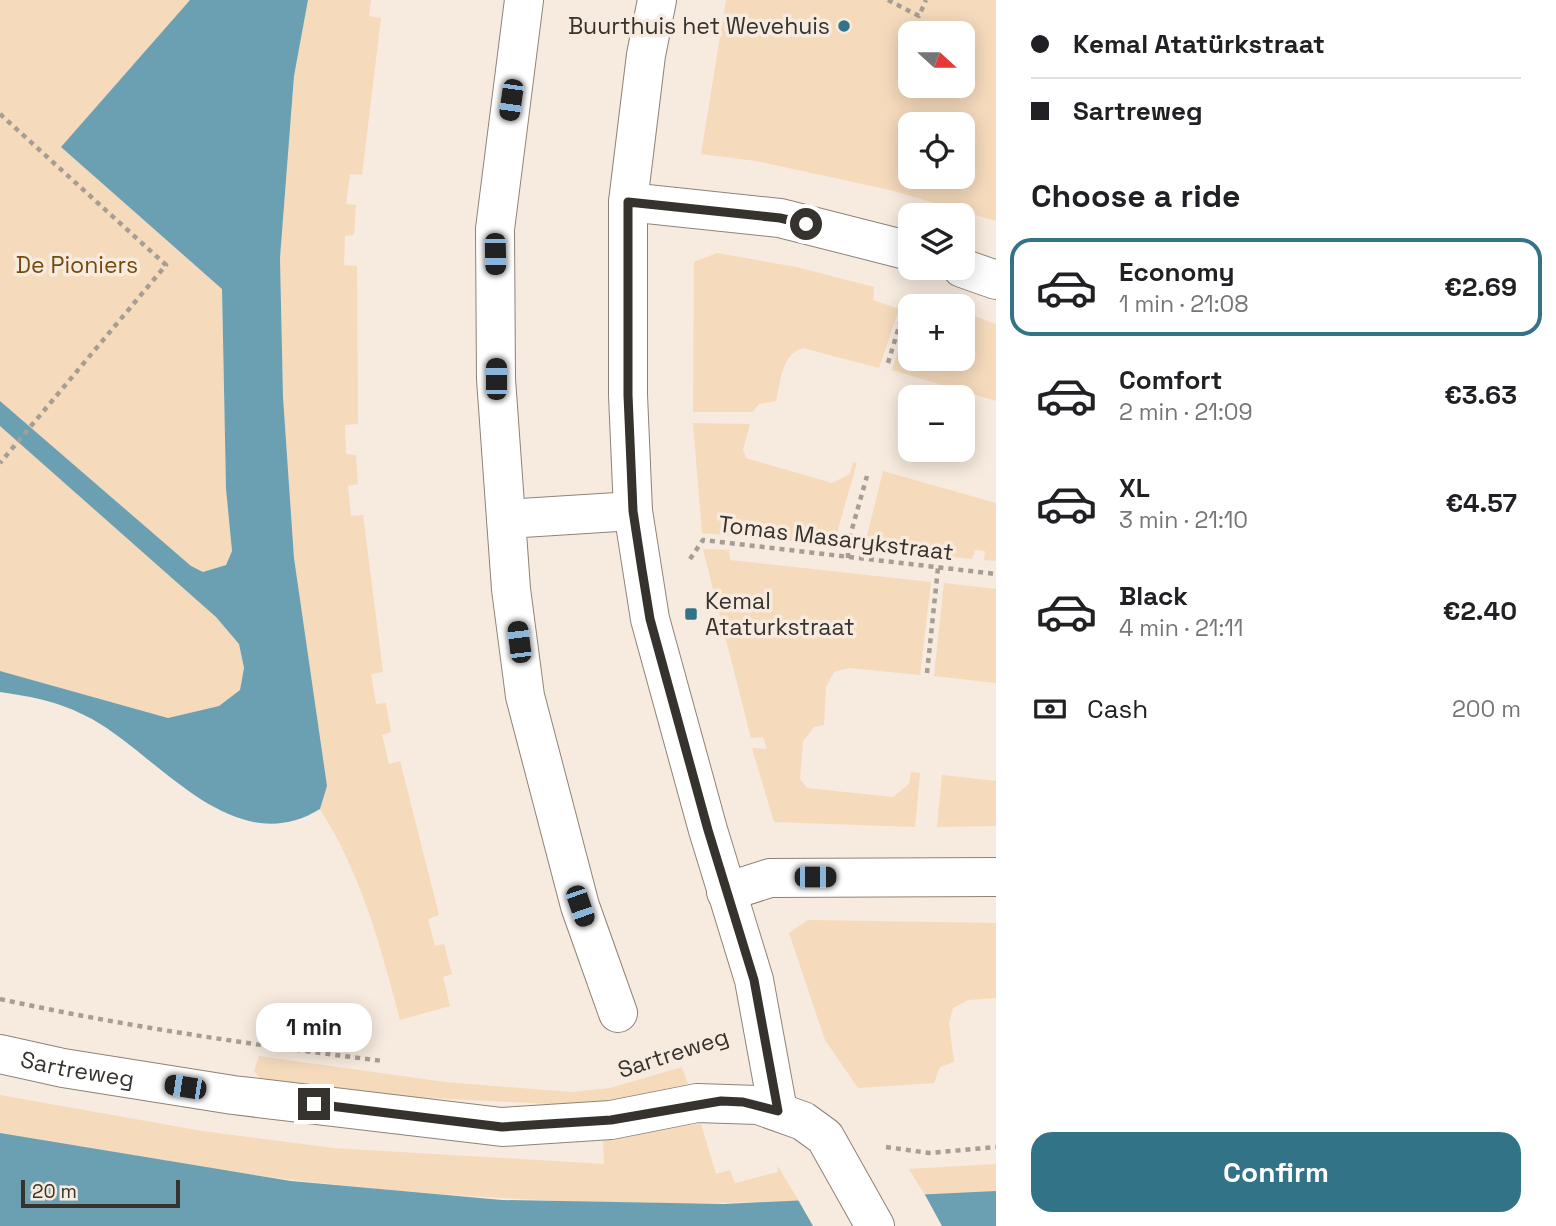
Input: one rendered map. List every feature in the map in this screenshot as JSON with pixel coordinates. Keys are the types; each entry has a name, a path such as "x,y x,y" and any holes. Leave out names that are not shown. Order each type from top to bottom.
{"street":[{"path":"524,0 495,229 496,379 506,519 526,696 580,906 618,1013"},
{"path":"657,0 646,55 628,202 628,395 633,511 650,619 726,892 754,980 778,1111"},
{"path":"628,202 780,218 898,248"},
{"path":"975,273 996,280"},
{"path":"506,519 633,511"},
{"path":"726,892 770,878 996,877"},
{"name":"Sartreweg","path":"0,1054 63,1068 233,1095 502,1127 611,1120 721,1101 743,1102 778,1111 815,1128 840,1162 875,1226"}],"path":[{"path":"888,0 919,16 926,0"},
{"path":"0,114 166,265 0,463"},
{"path":"888,363 909,292"},
{"path":"848,558 848,543 867,476"},
{"name":"Tomas Masarykstraat","path":"642,570 687,563 703,540 996,574"},
{"path":"927,673 938,568"},
{"path":"0,999 83,1017 245,1044 394,1063"},
{"name":"Sartreweg","path":"665,1058 763,1023"},
{"path":"886,1147 929,1153 996,1147"}],"green space":[{"name":"De Pioniers","path":"0,0 190,0 61,147 222,289 226,489 232,551 226,565 203,572 216,617 239,644 244,668 240,690 219,706 168,718 0,671"},
{"path":"308,0 371,0 369,16 381,18 362,175 350,174 346,204 356,205 354,235 345,236 344,265 357,266 358,424 345,425 346,454 356,455 358,484 348,486 351,516 363,515 383,672 371,674 376,704 386,703 391,732 382,735 389,764 400,761 439,915 428,919 435,946 444,944 452,974 443,977 450,1006 400,1020 368,911 347,859 320,809 327,786 294,558 283,397 280,258 294,76"},
{"path":"726,0 996,0 996,221 975,215 975,203 934,203 890,190 756,161 701,154"},
{"path":"717,253 796,267 874,287 873,300 898,309 879,368 803,348 796,351 786,362 776,401 759,404 752,412 693,412 694,262"},
{"path":"975,316 996,324 996,401 975,395 975,385 942,385 892,370 898,351 898,371 975,371"},
{"path":"693,423 750,424 743,450 746,458 832,483 850,474 853,462 857,463 836,536 839,536 838,545 702,533"},
{"path":"883,471 996,503 996,561 984,560 985,551 975,550 972,559 942,556 942,546 932,546 931,555 901,551 901,542 892,542 891,550 864,548"},
{"path":"703,549 729,550 730,560 931,582 920,675 849,668 834,672 826,687 824,725 814,727 803,741 800,779 807,788 893,797 909,784 911,772 920,773 915,827 774,822 752,748 767,749 763,737 751,738"},
{"path":"944,583 996,589 996,683 934,676"},
{"path":"942,775 996,781 996,826 937,827"},
{"path":"808,920 996,923 996,998 968,1000 953,1008 949,1023 954,1062 940,1067 934,1083 858,1088 825,1040 789,933"},
{"path":"259,1056 445,1082 571,1092 610,1088 682,1067 688,1084 608,1102 571,1105 372,1095 263,1082 254,1071"},
{"path":"0,1095 202,1131 333,1148 604,1164 603,1137 701,1124 716,1174 730,1170 735,1183 778,1172 777,1165 799,1201 598,1202 498,1198 398,1191 198,1167 0,1133"},
{"path":"996,1164 996,1191 926,1197 909,1169"}],"water":[{"path":"190,0 308,0 294,76 280,258 283,397 294,558 327,786 320,809 288,822 258,823 228,814 199,798 92,719 47,701 0,692 0,671 168,718 219,706 240,690 244,668 239,644 216,617 0,426 0,401 191,566 203,572 226,565 232,551 226,489 222,289 61,147"},
{"path":"0,1133 291,1181 502,1200 724,1204 996,1191 996,1226 0,1226"}],"pier":[{"path":"924,1193 942,1226 813,1226 797,1198"}],"place":[{"name":"Buurthuis het Wevehuis","path":"844,26"},
{"name":"Kemal Ataturkstraat","path":"691,614"}],"route":[{"path":"314,1104 502,1127 611,1120 697,1103 721,1101 743,1102 778,1111 754,980 708,830 650,619 633,511 628,395 628,202 780,218 806,224"}]}
